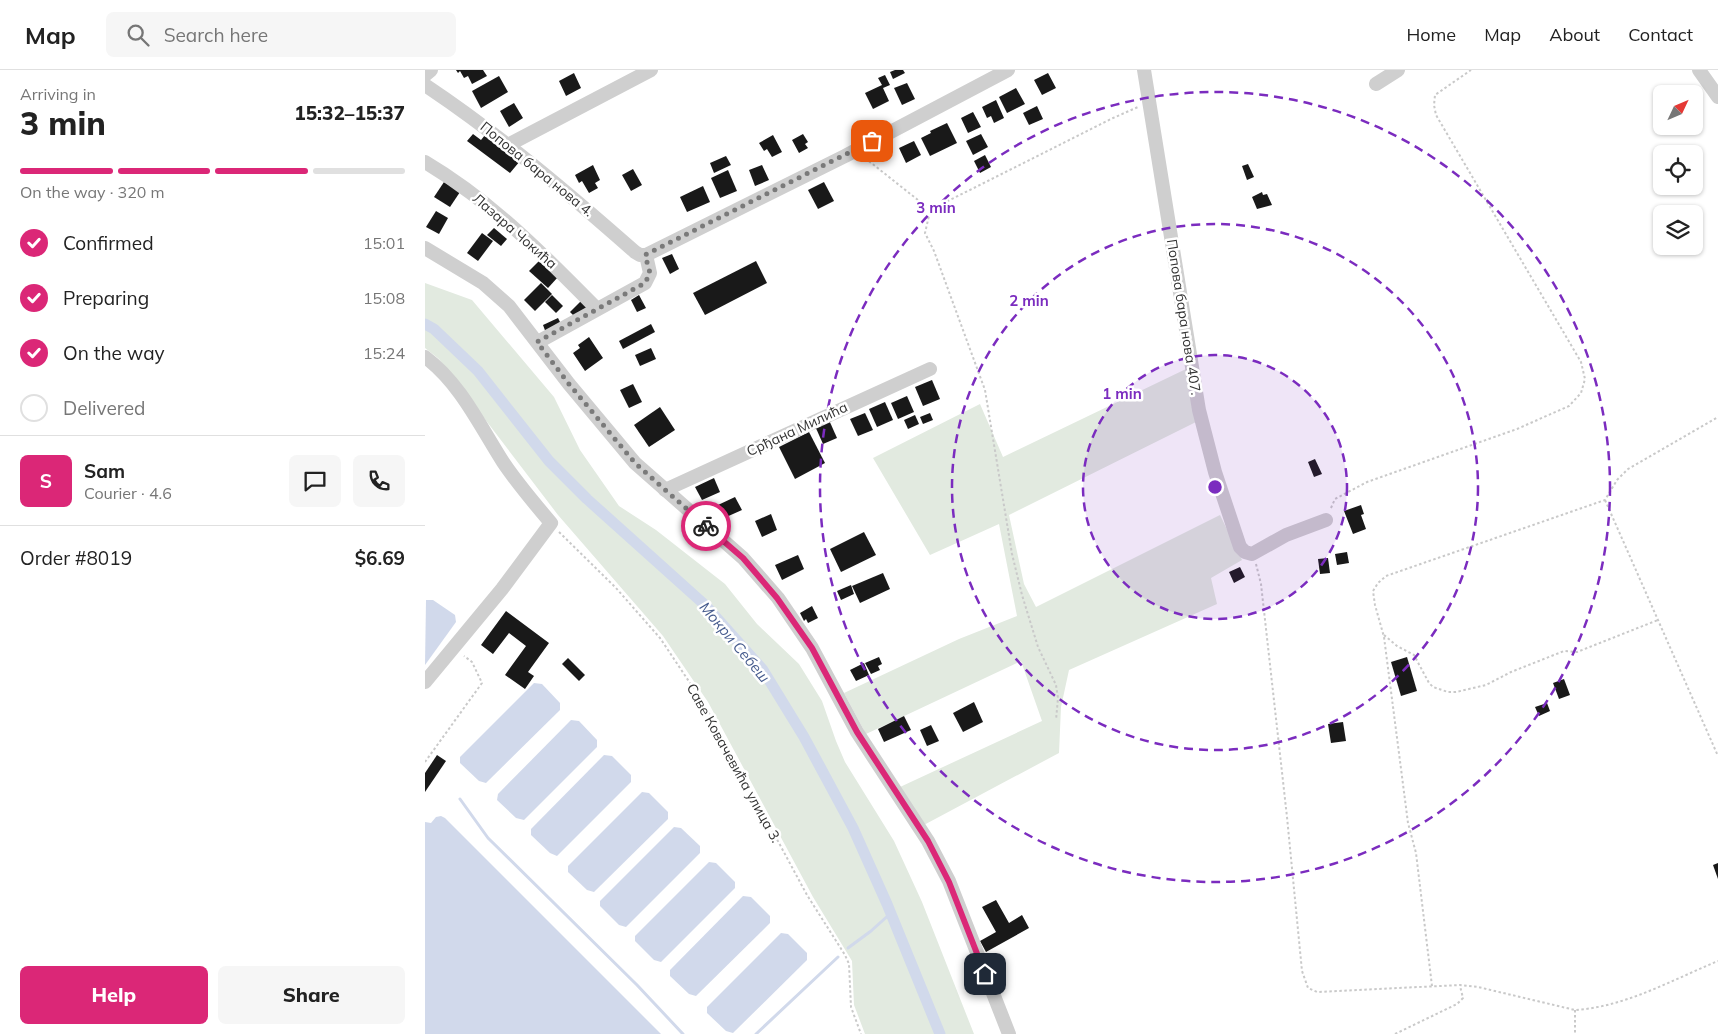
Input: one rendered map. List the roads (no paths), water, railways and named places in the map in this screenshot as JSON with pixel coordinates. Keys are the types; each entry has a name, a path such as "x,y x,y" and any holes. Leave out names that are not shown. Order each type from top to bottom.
{"street":[{"path":"425,74 431,70"},
{"path":"508,145 651,70"},
{"path":"537,342 645,283 650,273 645,255 856,150 1009,70"},
{"name":"Попова бара нова 407.","path":"1144,70 1199,410 1215,472 1240,547 1245,552 1252,554 1286,535 1326,520"},
{"path":"1376,84 1397,70"},
{"path":"1699,70 1718,96"},
{"name":"Попова бара нова 4.","path":"425,85 471,116 508,145 635,252 645,255"},
{"name":"Лазара Чокића","path":"425,162 469,191 508,222 544,255 597,309"},
{"path":"425,248 477,279 509,306 569,384 635,463 743,558 777,598 812,648 857,732 928,841 949,882 1009,1034"},
{"path":"425,357 447,378 468,405 505,464 551,523 502,589 425,682"},
{"name":"Срђана Милића","path":"665,490 930,368"}],"water":[{"path":"426,600 433,600 455,615 456,622 425,665"},
{"path":"534,683 542,684 560,703 560,710 486,783 479,781 460,763 460,757"},
{"path":"571,720 579,721 597,740 597,747 524,820 516,818 497,800 498,794"},
{"path":"604,755 612,756 631,775 631,782 557,856 550,853 531,835 531,829"},
{"path":"642,792 649,793 668,812 668,819 594,892 587,890 568,872 568,866"},
{"path":"441,816 661,1034 425,1034 425,822 431,823 436,817"},
{"path":"674,827 681,828 700,846 700,853 626,927 619,925 600,906 600,901"},
{"path":"709,862 716,863 735,882 735,888 661,962 654,960 635,941 635,936"},
{"path":"743,896 751,897 770,916 770,923 696,996 689,994 670,976 670,970"},
{"path":"781,933 788,934 807,953 807,960 733,1033 726,1031 707,1013 707,1007"}],"waterway":[{"name":"Мокри Себеш","path":"425,324 434,329 478,371 549,461 587,499 705,605 763,670 804,737 853,828 887,904 940,1034"},
{"path":"460,799 488,838 637,985 683,1034"},
{"path":"848,948 891,913"},
{"path":"756,1034 838,957"}]}
